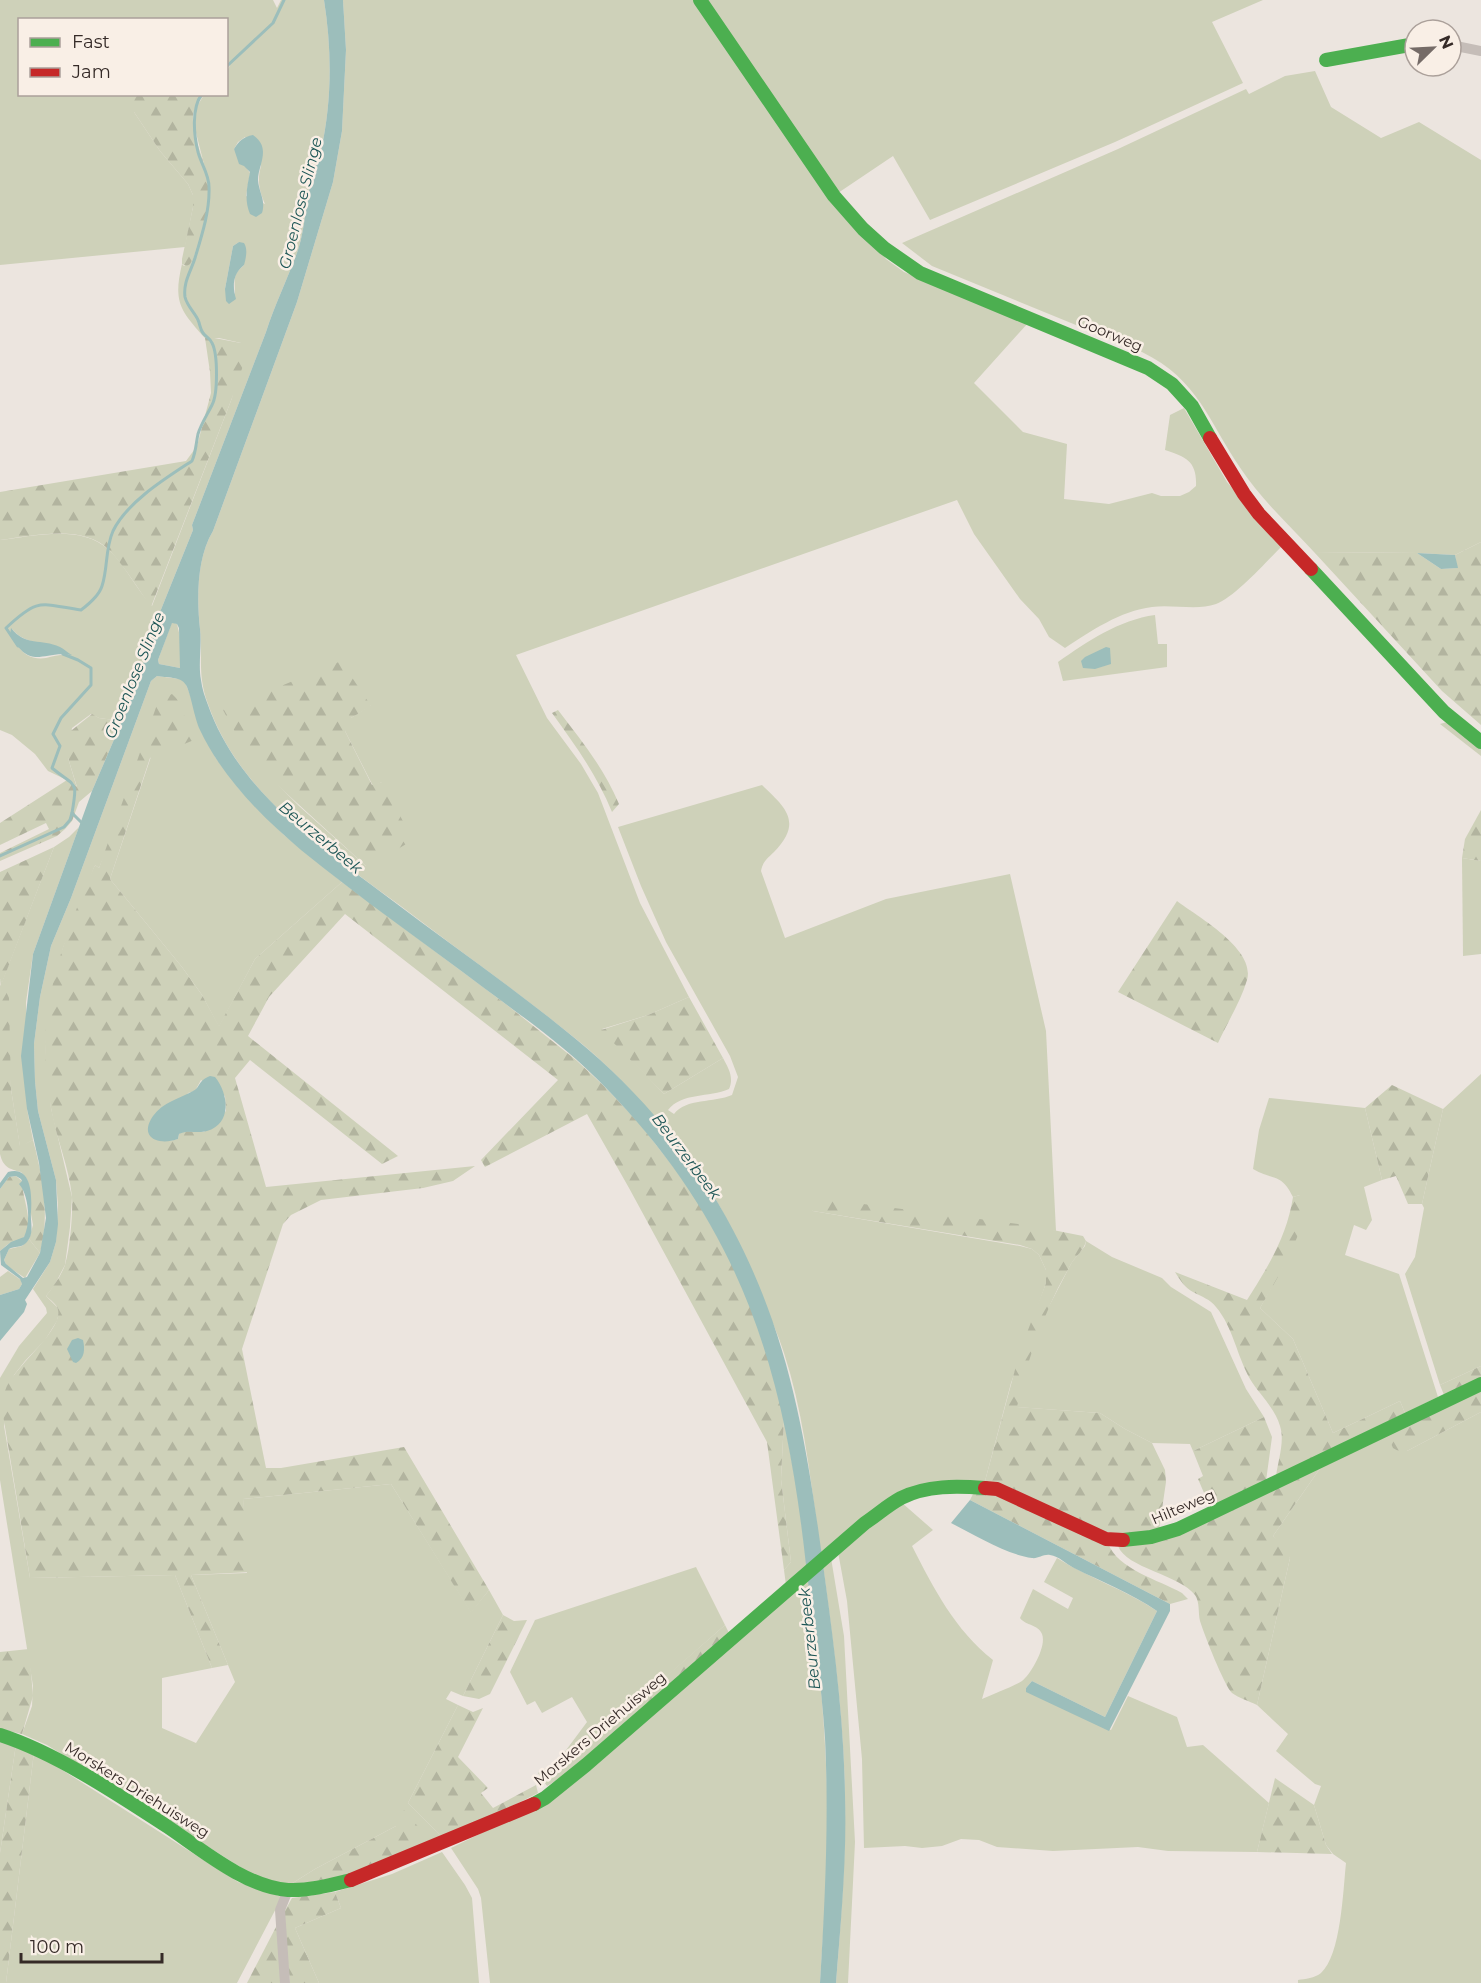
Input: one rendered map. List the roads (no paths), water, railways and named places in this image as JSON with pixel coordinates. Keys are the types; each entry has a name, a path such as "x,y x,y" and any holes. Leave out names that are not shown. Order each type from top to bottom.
{"street":[{"name":"Goorweg","path":"700,0 834,196 882,247 902,263 920,273 1148,368 1173,384 1192,406 1222,459 1259,514 1444,712 1481,742"},
{"path":"1326,60 1403,46"},
{"path":"1463,47 1481,51"},
{"name":"Hilteweg","path":"802,1576 865,1523 901,1498 932,1488 957,1486 997,1489 1106,1539 1123,1541 1154,1538 1178,1529 1481,1384"},
{"name":"Morskers Driehuisweg","path":"0,1736 19,1741 58,1760 151,1816 239,1874 260,1883 288,1890 321,1887 356,1879 525,1809 544,1798 578,1772 802,1576"},
{"path":"285,1983 280,1910 288,1890"}],"water":[{"path":"324,0 343,0 346,50 342,131 333,182 297,302 203,554 198,606 203,690 222,736 240,765 261,791 286,816 338,860 532,1004 600,1060 644,1104 684,1152 702,1177 733,1230 768,1308 792,1385 801,1425 821,1549 837,1672 844,1764 844,1866 836,1983 820,1983 826,1860 825,1738 817,1652 797,1495 770,1368 750,1308 724,1251 693,1196 653,1141 592,1074 532,1023 323,868 258,810 231,780 209,747 198,725 186,685 177,679 157,676 151,681 51,946 40,997 34,1044 38,1111 56,1180 58,1224 56,1242 50,1262 25,1300 27,1304 24,1312 0,1341 0,1295 19,1289 22,1284 20,1279 1,1265 0,1251 11,1242 24,1237 28,1217 27,1202 19,1184 21,1179 16,1176 9,1177 0,1189 0,1183 8,1172 22,1173 29,1183 30,1190 32,1228 29,1240 24,1245 9,1249 4,1260 23,1278 27,1277 40,1253 46,1218 39,1163 27,1109 21,1056 33,954 92,791 122,721 160,618 158,617 193,530 192,525 298,250 310,187 325,132 330,76","holes":["172,623 177,624 179,628 180,668 159,664 158,660"]},
{"path":"253,135 259,140 263,151 258,180 263,208 262,213 256,217 250,214 247,204 250,172 239,164 234,149 242,140"},
{"path":"239,242 245,245 246,257 244,265 234,280 236,299 229,304 226,301 225,289 233,246"},
{"path":"1417,553 1455,555 1458,568 1441,569"},
{"path":"11,628 22,638 53,644 72,655 31,656 18,646 10,635"},
{"path":"1106,647 1110,648 1111,664 1095,669 1083,668 1081,661 1085,657"},
{"path":"210,1076 215,1077 220,1084 225,1100 226,1108 221,1122 207,1131 179,1134 178,1139 171,1141 158,1141 149,1135 149,1124 157,1111 195,1089"},
{"path":"78,1338 83,1340 84,1350 83,1356 76,1363 73,1362 67,1349 72,1340"},
{"path":"970,1500 1170,1604 1170,1611 1109,1731 1026,1692 1026,1688 1032,1681 1105,1717 1157,1611 1056,1557 1047,1555 1032,1558 1012,1553 951,1523"}],"waterway":[{"path":"228,65 273,23 284,0"},
{"path":"18,646 6,628 26,611 40,605 81,610 101,590 110,538 119,520 148,492 192,461 199,430 214,400 216,374 214,348 202,331 185,297 186,281 203,231 209,196 209,182 198,152 195,130 196,107 201,96"},
{"path":"63,654 91,668 91,685 61,718 53,734 60,746 52,768 73,785 75,794 72,813 82,823"},
{"path":"0,856 64,827 72,813"}],"water label":[{"name":"Groenlose Slinge","path":"300,203"},
{"name":"Groenlose Slinge","path":"134,675"},
{"name":"Beurzerbeek","path":"321,837"},
{"name":"Beurzerbeek","path":"687,1156"},
{"name":"Beurzerbeek","path":"809,1639"}]}
